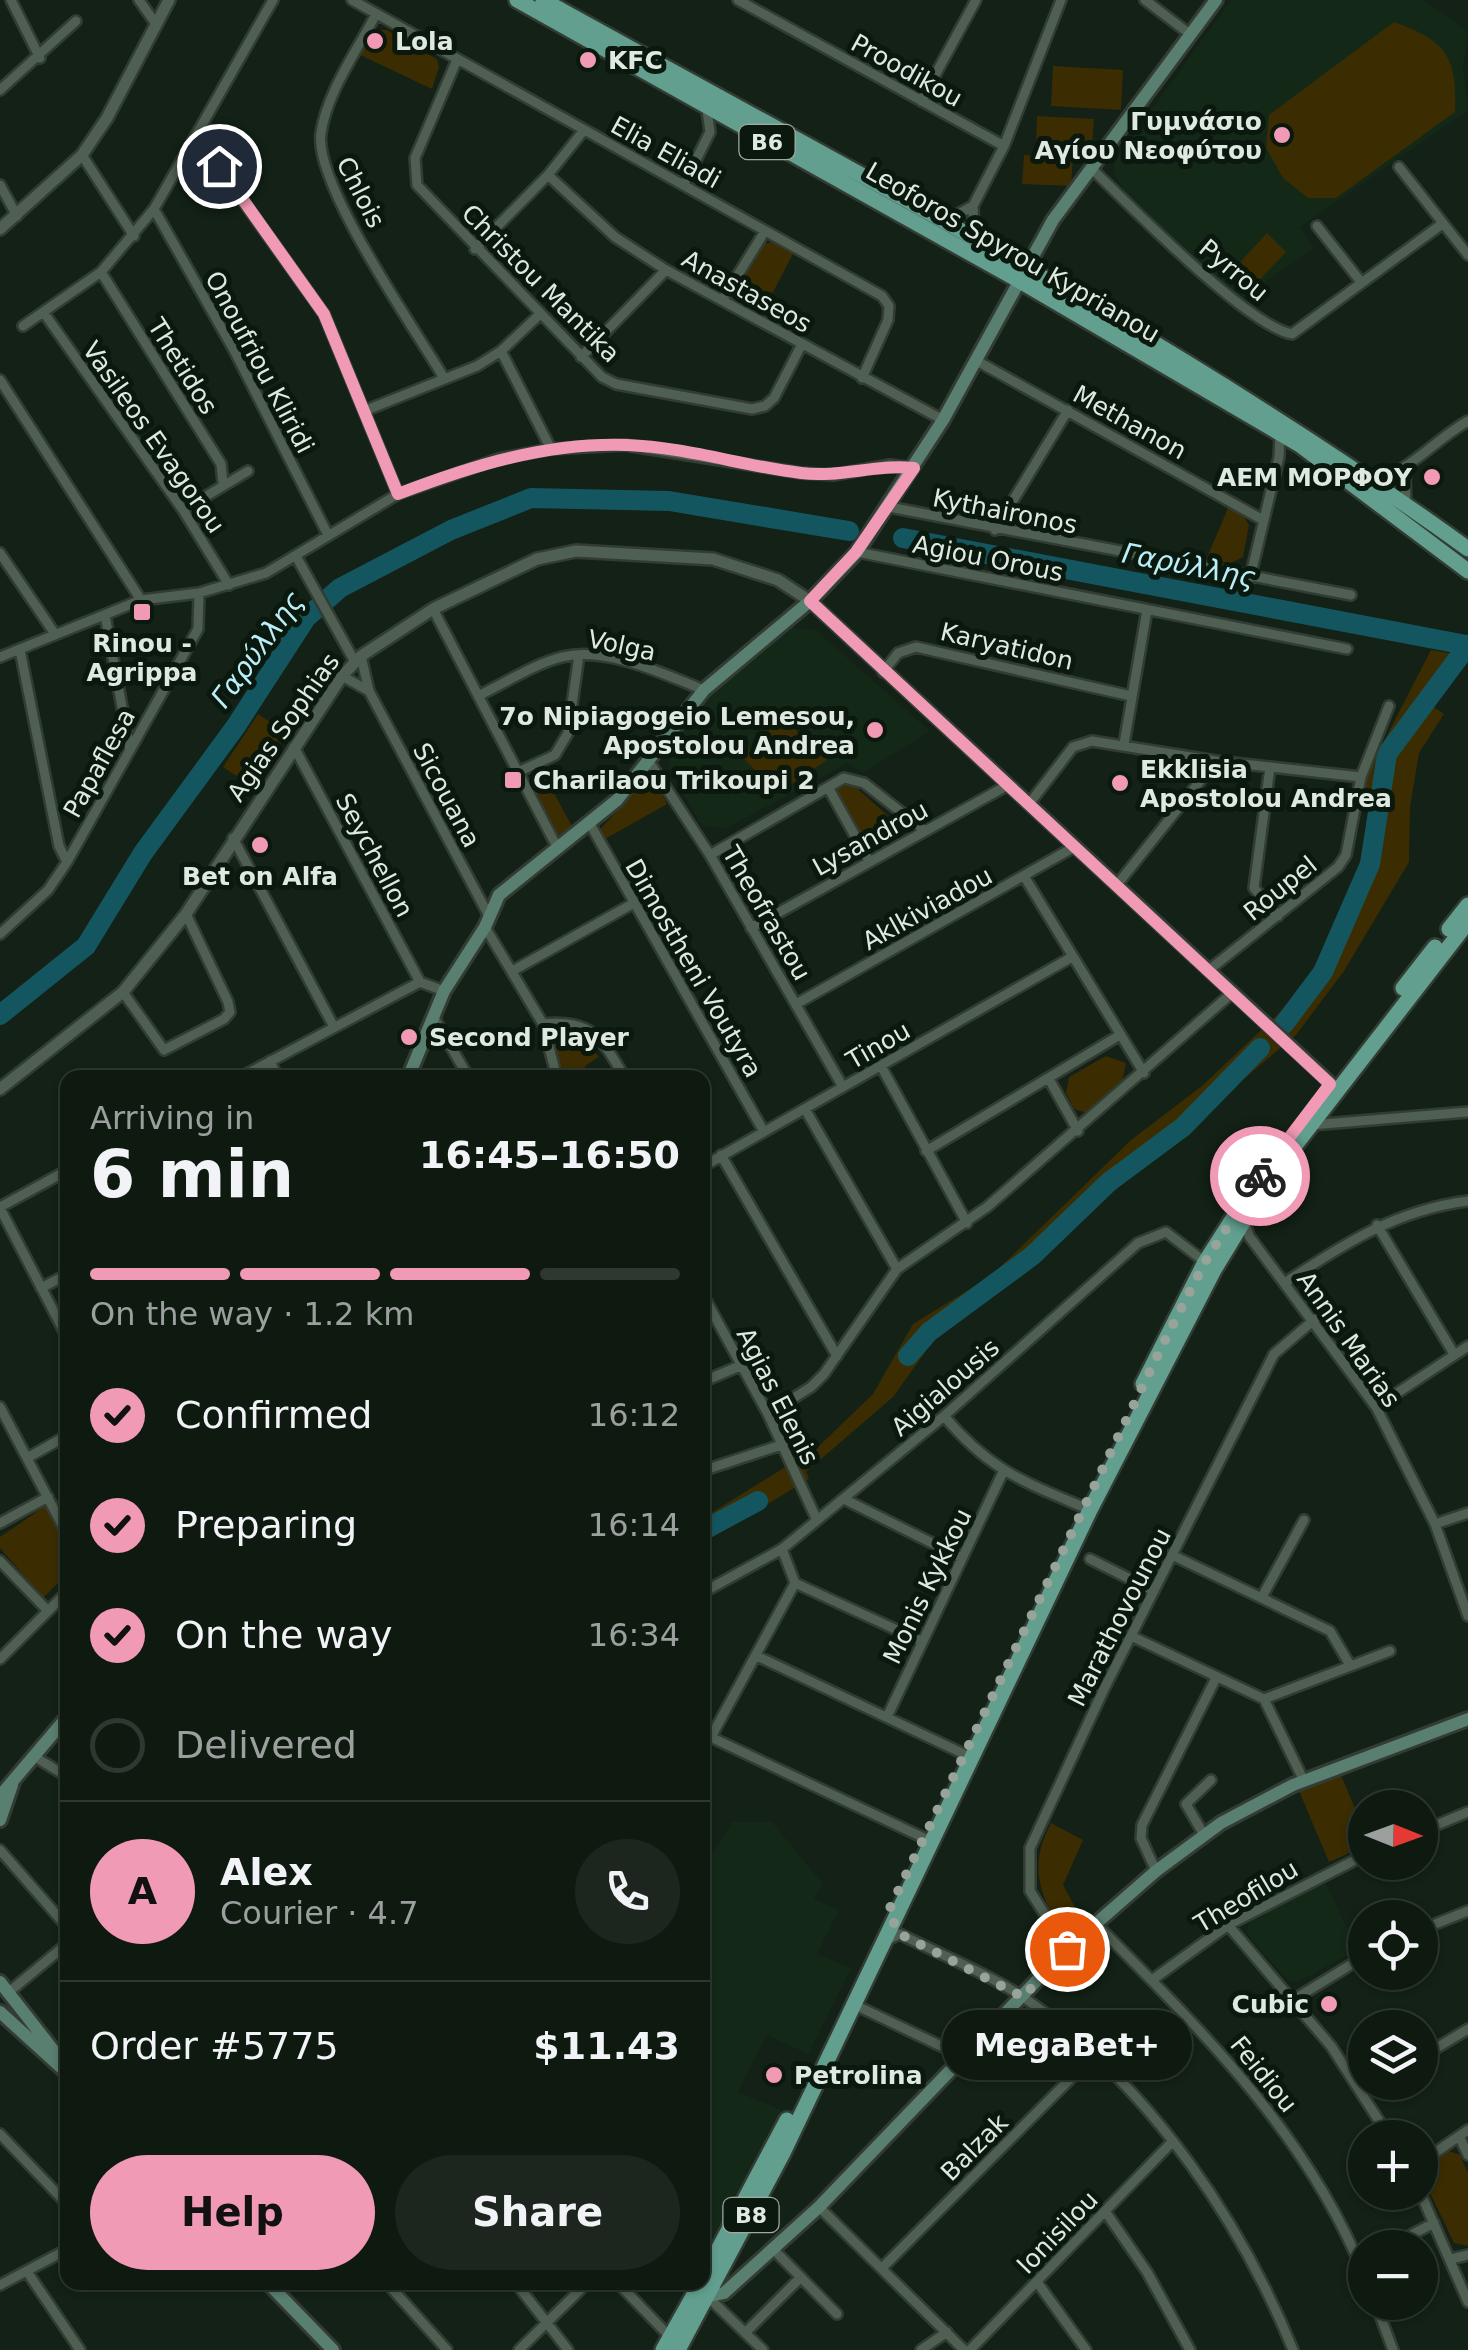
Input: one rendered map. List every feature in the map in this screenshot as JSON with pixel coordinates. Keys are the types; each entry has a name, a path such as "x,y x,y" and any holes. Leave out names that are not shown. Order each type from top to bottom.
{"main road":[{"name":"Leoforos Spyrou Kyprianou","path":"518,0 707,110 1021,274 1374,480 1468,549"},
{"name":"Leoforos Spyrou Kyprianou","path":"543,0 974,236 1021,274 1300,445 1468,570"},
{"path":"411,1070 444,991 488,922 498,895 556,846 590,824 650,763 704,690 810,601 856,552 943,420 1021,274 1092,168 1216,0"},
{"path":"893,1922 924,1838 1205,1262 1240,1224 1334,1087 1468,906"},
{"name":"B8","path":"710,2271 893,1922 1086,1509 1240,1224 1334,1087 1468,922"},
{"path":"710,2286 724,2293 819,2207 1067,1949 1156,1871 1204,1836 1304,1781 1468,1719"},
{"path":"0,1796 60,1726"},
{"path":"0,1820 12,1785"},
{"name":"B8","path":"710,2272 893,1922"},
{"path":"4,1987 60,2060"},
{"path":"0,2012 60,2064"},
{"path":"275,2290 333,2350"},
{"name":"B8","path":"671,2346 700,2290"},
{"name":"B8","path":"671,2346 700,2290"}],"street":[{"path":"11,0 40,58"},
{"path":"139,0 156,24"},
{"path":"0,230 82,155 169,0"},
{"path":"23,326 101,272 134,236 154,209 273,0"},
{"name":"Elia Eliadi","path":"352,0 456,62 684,184 886,300 888,320 862,378"},
{"name":"Proodikou","path":"738,0 1004,146"},
{"path":"920,101 976,0"},
{"path":"974,236 972,206 1004,146 1061,0"},
{"path":"1145,0 1192,35"},
{"name":"Chlois","path":"376,14 331,101 320,150 332,188 444,378"},
{"path":"0,90 40,58 76,21"},
{"name":"Christou Mantika","path":"456,62 414,158 417,184 602,378 616,384 752,408 774,398 802,344"},
{"path":"684,184 710,132 707,110"},
{"path":"710,132 732,123"},
{"path":"474,248 548,174 584,130"},
{"path":"196,135 324,314 398,494"},
{"path":"82,155 134,236"},
{"name":"Pyrrou","path":"1092,168 1158,232 1279,332 1292,334 1442,224"},
{"path":"1399,168 1468,255"},
{"name":"Anastaseos","path":"548,174 615,237 666,270 943,420"},
{"path":"0,185 17,216"},
{"path":"946,220 972,206"},
{"name":"Onoufriou Kliridi","path":"154,209 234,350 328,534"},
{"path":"1317,226 1362,282"},
{"path":"723,299 765,232"},
{"path":"582,357 666,270"},
{"name":"Thetidos","path":"101,272 221,464 223,483"},
{"name":"Vasileos Evagorou","path":"44,312 183,510 229,584"},
{"path":"364,411 501,351 539,315"},
{"path":"501,351 551,450"},
{"name":"Methanon","path":"977,361 1263,520"},
{"path":"0,380 141,600"},
{"path":"996,530 1068,410"},
{"path":"1374,480 1398,474 1414,457 1468,421"},
{"path":"1250,578 1279,456 1280,434"},
{"path":"0,657 141,600 229,584 297,558 328,534 398,494 498,459 551,450 625,445 801,473 833,475 890,466 914,468"},
{"path":"1279,456 1300,445"},
{"path":"1406,504 1406,478 1414,457"},
{"path":"183,510 248,470"},
{"name":"Kythaironos","path":"888,507 1351,595"},
{"name":"Agias Sophias","path":"0,1089 122,992 186,914 294,746 358,659 433,609 537,559 576,551 714,558 778,580 810,601 1334,1087"},
{"name":"Agiou Orous","path":"856,552 1347,649"},
{"path":"0,553 55,634"},
{"name":"Sicouana","path":"297,558 358,659 369,690 543,1024 555,1070"},
{"name":"Papaflesa","path":"0,934 29,910 66,862 198,629 199,592"},
{"path":"433,609 556,846"},
{"path":"1124,744 1147,610"},
{"path":"105,615 130,750"},
{"name":"Karyatidon","path":"883,672 898,653 916,647 1131,696"},
{"path":"20,650 59,846 66,862"},
{"path":"518,772 555,755 568,733 579,655"},
{"name":"Volga","path":"478,696 560,658 579,655 643,666 704,690"},
{"path":"342,676 369,690"},
{"name":"Roupel","path":"1209,970 1338,866 1346,855 1361,777 1388,706"},
{"path":"1029,804 1073,747 1092,741 1216,761 1361,777"},
{"name":"Seychellon","path":"294,746 420,982"},
{"path":"1116,886 1216,761"},
{"name":"Theofrastou","path":"650,763 710,855 844,1088"},
{"path":"1270,767 1254,888 1278,916"},
{"path":"710,855 844,778 856,778 924,830"},
{"name":"Lysandrou","path":"752,928 1008,785"},
{"path":"829,789 869,861"},
{"name":"Dimostheni Voutyra","path":"590,824 764,1132"},
{"path":"232,838 334,1027"},
{"name":"Aklkiviadou","path":"796,1004 1076,846"},
{"path":"1024,876 1144,1073"},
{"path":"514,970 634,903"},
{"path":"122,992 164,1050 224,1019 230,1012 186,914"},
{"name":"Tinou","path":"710,1162 1072,957"},
{"path":"254,1070 420,982 444,991"},
{"path":"768,1414 812,1387 897,1270 967,1222 1232,993"},
{"path":"433,1016 464,1070"},
{"path":"543,1024 566,1022 589,1029 603,1041 621,1070"},
{"path":"926,1151 1120,1035"},
{"path":"270,1061 274,1070"},
{"path":"881,1066 967,1222"},
{"path":"1049,1080 1078,1130"},
{"path":"805,1109 897,1270"},
{"path":"1311,1125 1468,1113"},
{"path":"722,1155 836,1356"},
{"path":"60,1174 0,1208 60,1324"},
{"path":"1286,1282 1377,1225 1410,1211 1468,1200"},
{"name":"Annis Marias","path":"1240,1224 1315,1319 1376,1407 1436,1524 1468,1616"},
{"path":"1377,1225 1454,1354"},
{"name":"Aigialousis","path":"710,1589 782,1549 944,1416 1150,1236 1166,1232 1205,1262"},
{"path":"1227,1248 1249,1245 1262,1254"},
{"path":"41,1288 60,1278"},
{"name":"Agias Elenis","path":"710,1307 768,1414 816,1518"},
{"name":"Marathovounou","path":"1067,1949 1030,1891 1030,1848 1131,1636 1274,1354 1315,1319"},
{"path":"1376,1407 1468,1346"},
{"path":"710,1379 742,1365"},
{"path":"0,1407 5,1428 27,1458 60,1520"},
{"path":"944,1416 972,1450 1003,1472 1086,1509"},
{"path":"27,1458 60,1439"},
{"path":"710,1467 781,1445"},
{"name":"Monis Kykkou","path":"887,1716 1003,1472"},
{"path":"0,1523 48,1497"},
{"path":"844,1499 962,1558"},
{"path":"1436,1524 1468,1513"},
{"path":"1262,1596 1304,1520"},
{"path":"782,1549 795,1583 921,1641"},
{"path":"1172,1555 1330,1631 1350,1665"},
{"path":"1090,1560 1154,1591"},
{"path":"0,1562 48,1611"},
{"path":"710,1730 757,1656 795,1583"},
{"path":"0,1659 60,1599"},
{"path":"1131,1636 1215,1680 1264,1699 1390,1651"},
{"path":"757,1656 964,1754"},
{"path":"1156,1871 1140,1838 1142,1826 1215,1680"},
{"path":"1264,1699 1304,1781"},
{"path":"710,1736 924,1838"},
{"path":"35,1756 60,1772"},
{"path":"1204,1836 1186,1800 1210,1780"},
{"path":"1438,1824 1468,1812"},
{"path":"0,1850 60,1919"},
{"name":"Theofilou","path":"1152,1980 1228,1925 1348,1864"},
{"path":"1438,1923 1468,1911"},
{"path":"893,1922 1023,1997 1093,2056 1173,2141 1238,2238 1293,2350"},
{"name":"Feidiou","path":"1095,1923 1261,2098 1348,2236"},
{"path":"1228,1925 1348,2072"},
{"path":"4,1987 60,1948"},
{"path":"1292,2000 1348,1966"},
{"path":"853,2004 966,2058"},
{"path":"1438,2047 1468,2029"},
{"name":"Balzak","path":"883,2267 1093,2056"},
{"path":"1438,2151 1464,2133 1468,2154"},
{"path":"1,2138 60,2196"},
{"name":"Ionisilou","path":"967,2350 1173,2141"},
{"path":"819,2207 967,2350"},
{"path":"1428,2210 1468,2302"},
{"path":"1105,2211 1147,2272 1190,2350"},
{"path":"1421,2230 1434,2223"},
{"path":"773,2249 837,2314"},
{"path":"0,2285 60,2254"},
{"path":"1451,2259 1468,2255"},
{"path":"28,2273 80,2350"},
{"path":"745,2332 801,2277"},
{"path":"1037,2282 1086,2350"},
{"path":"393,2290 447,2350"},
{"path":"521,2290 568,2350"},
{"path":"519,2350 580,2290"},
{"path":"624,2290 671,2346"},
{"path":"710,2290 762,2350"},
{"path":"1382,2320 1393,2350"},
{"path":"921,2350 947,2332"}],"shaded area":[{"name":"Γυμνάσιο Αγίου Νεοφύτου","path":"1231,0 1423,0 1468,32 1463,66 1468,110 1300,227 1313,248 1243,298 1185,252 1124,191 1113,172 1115,160"},
{"path":"1394,22 1426,36 1445,54 1454,77 1455,112 1336,198 1308,198 1283,178 1266,148 1269,115"},
{"path":"378,30 387,30 437,59 439,67 432,89 360,55"},
{"path":"1053,66 1123,70 1121,110 1051,106"},
{"path":"1037,116 1094,119 1092,147 1036,143"},
{"path":"1024,155 1073,158 1071,186 1022,184"},
{"path":"1267,233 1286,252 1253,287 1234,269"},
{"path":"772,242 793,254 763,311 741,297 738,285 759,245"},
{"path":"1228,508 1243,515 1249,525 1243,557 1231,563 1206,560"},
{"path":"787,628 815,629 930,731 863,773 848,763 724,829 701,825 669,767 668,751 703,702"},
{"path":"1431,650 1467,656 1432,706 1444,714 1419,753 1410,807 1409,862 1344,971 1296,1035 936,1337 893,1397 806,1472 809,1479 710,1539 710,1514 818,1447 873,1394 913,1324 991,1276 1131,1140 1202,1086 1276,1016 1318,969 1357,880 1371,796 1363,790 1365,778"},
{"path":"258,714 288,734 253,787 223,767"},
{"path":"780,715 827,760 778,793 742,757"},
{"path":"544,775 573,828 561,837 555,835 528,783"},
{"path":"647,780 657,784 667,804 605,839 599,830"},
{"path":"850,782 896,823 891,837 874,846 863,840 835,789"},
{"path":"558,1026 577,1030 599,1057 585,1066 586,1070 558,1070 550,1036"},
{"path":"1106,1056 1126,1063 1122,1082 1088,1113 1074,1109 1066,1093 1069,1077"},
{"path":"48,1504 60,1529 60,1581 43,1598 0,1548 0,1537"},
{"path":"1340,1773 1348,1792 1348,1854 1329,1862 1299,1791"},
{"path":"732,1822 772,1822 823,1884 814,1899 839,1910 817,1954 851,1968 808,2054 767,2035 738,2092 781,2110 714,2236 710,2233 710,1858"},
{"path":"1051,1823 1083,1840 1063,1885 1082,1920 1072,1929 1061,1930 1039,1878 1040,1852"},
{"path":"1326,1883 1348,1931 1348,1955 1300,1981 1288,1981 1247,1934 1249,1923"},
{"path":"1449,2151 1460,2155 1468,2173 1468,2246 1454,2243 1438,2210 1438,2158"}],"waterway":[{"name":"Γαρύλλης","path":"0,1015 86,946 143,853 236,726 306,618 340,588 451,530 531,498 669,501 849,531"},
{"name":"Γαρύλλης","path":"903,538 1466,645"},
{"name":"Γαρύλλης","path":"1284,1024 1323,972 1370,864 1387,754 1468,645"},
{"name":"Γαρύλλης","path":"908,1356 929,1332 1032,1256 1109,1182 1183,1127 1260,1048"},
{"name":"Γαρύλλης","path":"710,1527 758,1501"}],"way so far":[{"path":"1067,1949 1023,1997 900,1934 888,1912 1168,1334 1205,1262 1260,1176"}],"place":[{"name":"Lola","path":"375,41"},
{"name":"KFC","path":"588,60"},
{"name":"Γυμνάσιο Αγίου Νεοφύτου","path":"1282,135"},
{"name":"ΑΕΜ ΜΟΡΦΟΥ","path":"1432,477"},
{"name":"Rinou - Agrippa","path":"142,612"},
{"name":"7o Nipiagogeio Lemesou, Apostolou Andrea","path":"875,730"},
{"name":"Charilaou Trikoupi 2","path":"513,780"},
{"name":"Ekklisia Apostolou Andrea","path":"1120,783"},
{"name":"Bet on Alfa","path":"260,845"},
{"name":"Second Player","path":"409,1037"},
{"name":"MegaBet+","path":"1067,1949"},
{"name":"Cubic","path":"1329,2004"},
{"name":"Petrolina","path":"774,2075"}],"route":[{"path":"219,166 324,314 398,494 498,459 551,450 625,445 801,473 833,475 890,466 914,468 856,552 810,601 1330,1084 1260,1176"}]}
